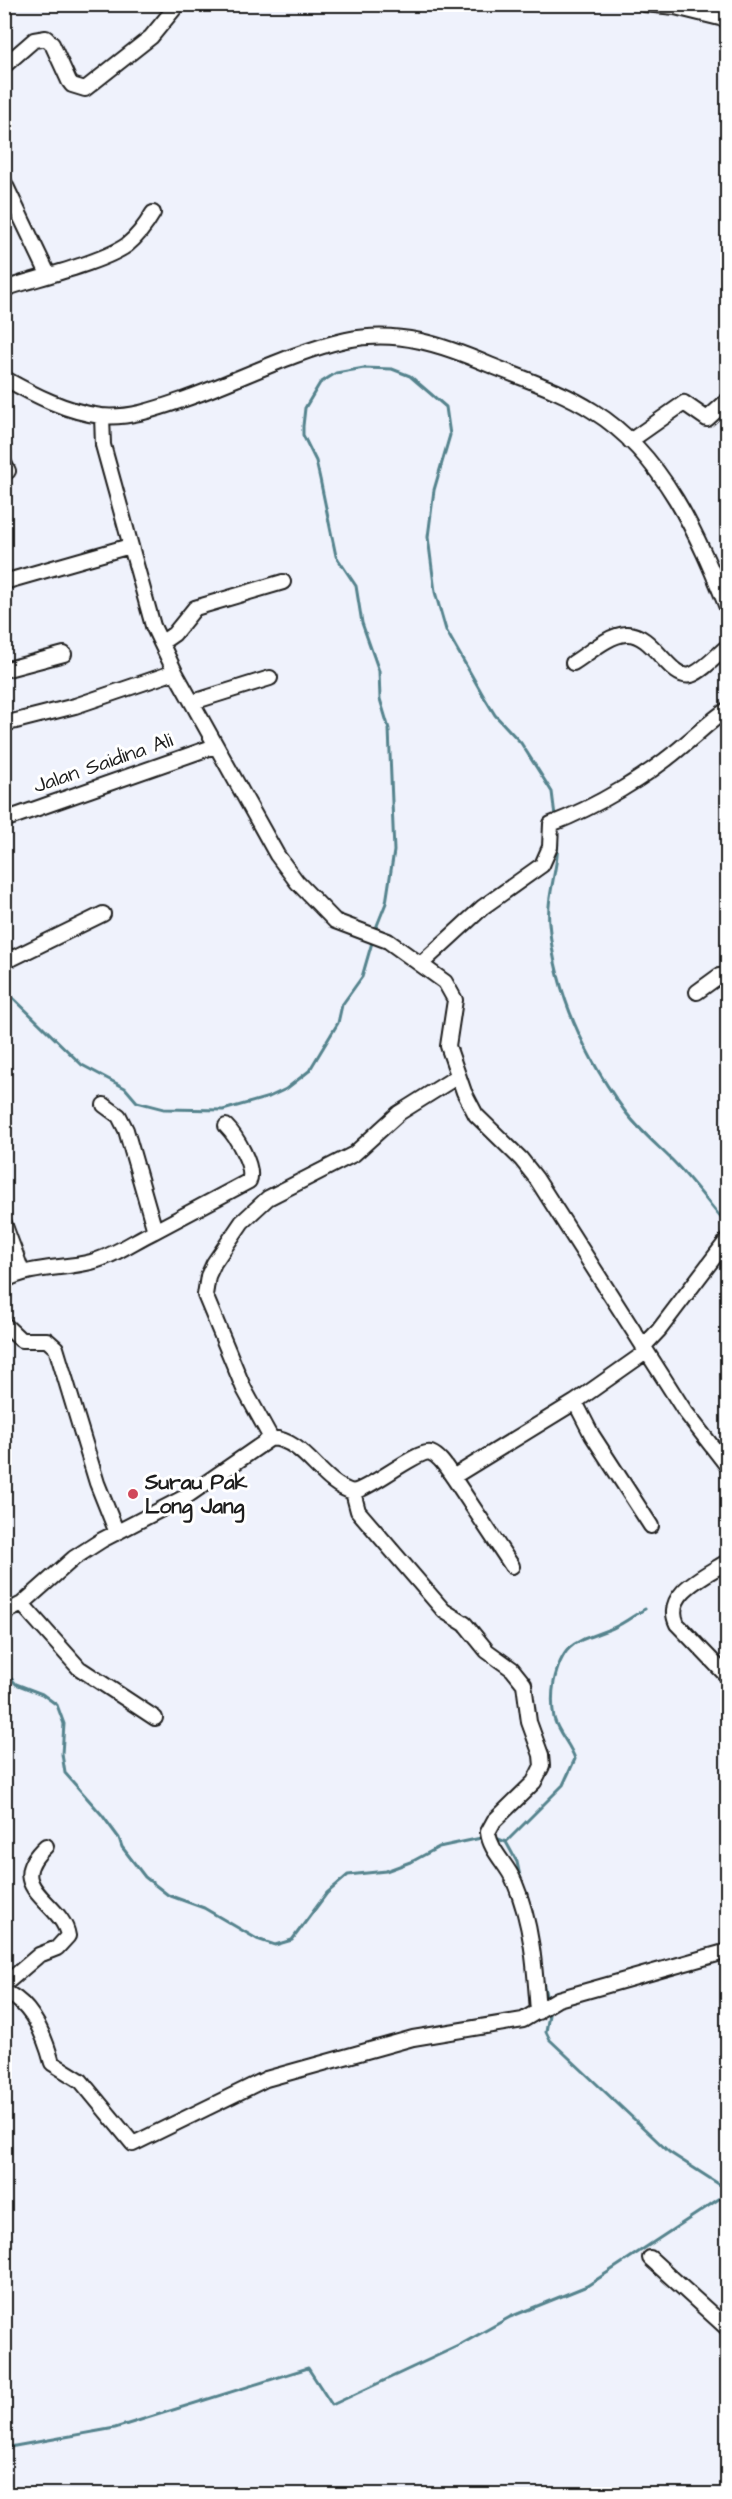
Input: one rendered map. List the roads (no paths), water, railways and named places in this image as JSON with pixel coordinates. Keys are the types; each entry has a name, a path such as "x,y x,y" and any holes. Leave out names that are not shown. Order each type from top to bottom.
{"street":[{"path":"4,66 34,40 46,38 52,44 72,85 85,88 151,38 178,4"},
{"path":"644,4 683,7 728,20"},
{"path":"4,183 48,274"},
{"path":"4,289 94,259 125,246 138,235 153,213"},
{"path":"4,378 48,400 102,416 124,415 169,405 329,344 362,338 399,336 442,346 575,401 609,422 630,441 687,515 728,610"},
{"path":"630,441 684,403 707,419 728,400"},
{"path":"102,416 103,445 153,626 215,746 273,847 297,882 335,921 372,934 422,964 445,982 455,1000 448,1046 458,1076 476,1115 521,1159 536,1178 684,1410 728,1467"},
{"path":"4,582 130,546"},
{"path":"161,643 174,634 195,608 283,582"},
{"path":"573,663 615,637 627,634 646,640 677,672 684,676 693,675 728,646"},
{"path":"4,670 64,654"},
{"path":"4,724 75,706 175,672"},
{"path":"193,702 270,678"},
{"path":"422,964 483,906 542,865 550,847 551,824 597,805 686,744 702,726 728,709"},
{"name":"Jalan Saidina Ali","path":"4,820 215,746"},
{"path":"4,954 13,958 103,914"},
{"path":"697,992 719,976 728,975"},
{"path":"271,1438 244,1389 205,1295 208,1276 214,1263 242,1222 268,1198 354,1154 399,1113 458,1076"},
{"path":"104,1106 119,1116 126,1130 155,1231"},
{"path":"4,1281 22,1272 74,1265 106,1257 249,1181 250,1170 232,1133 226,1126"},
{"path":"4,1223 22,1272"},
{"path":"453,1477 575,1402 644,1349 727,1240"},
{"path":"4,1324 21,1340 47,1340 56,1348 97,1483 117,1533"},
{"path":"575,1402 592,1435 651,1526"},
{"path":"4,1613 22,1604 74,1558 187,1496 271,1438 286,1441 296,1447 332,1482 353,1492 369,1487 422,1453 432,1454 440,1459 453,1477 512,1566"},
{"path":"353,1492 358,1511 444,1611 465,1624 487,1651 512,1669 524,1684 529,1722 541,1755 542,1766 534,1782 494,1821 488,1832 493,1847 514,1880 520,1900 532,1945 541,2009"},
{"path":"728,1561 681,1592 674,1614 677,1624 728,1677"},
{"path":"22,1604 79,1668 155,1718"},
{"path":"4,1985 39,1955 57,1948 68,1936 65,1927 31,1888 30,1867 35,1856 46,1846"},
{"path":"4,1992 16,1998 36,2021 45,2038 52,2063 81,2081 133,2144 266,2079 413,2038 523,2020 558,1999 728,1952"},
{"path":"650,2258 728,2329"}],"waterway":[{"path":"374,933 386,903 394,851 389,729 380,699 379,671 362,623 356,586 336,556 316,461 303,435 305,408 320,383 336,373 364,368 392,369 410,376 446,407 450,435 434,490 428,537 435,592 446,630 484,697 495,715 521,743 552,792 555,816"},
{"path":"557,833 557,856 549,912 552,949 565,998 584,1045 624,1110 679,1168 728,1226"},
{"path":"4,989 82,1065 125,1088 137,1102 164,1109 223,1110 269,1097 286,1089 309,1071 338,1023 342,1005 362,977 373,939"},
{"path":"506,1842 563,1785 575,1759 558,1729 553,1714 554,1682 562,1658 574,1644 617,1626 645,1609"},
{"path":"4,1671 16,1684 42,1694 57,1705 64,1724 62,1754 65,1773 102,1815 119,1838 122,1847 145,1877 168,1895 204,1908 257,1939 275,1945 292,1940 327,1893 348,1875 386,1871 413,1861 439,1847 481,1838"},
{"path":"493,1837 506,1842 517,1862 522,1886"},
{"path":"542,1977 547,2000"},
{"path":"550,2009 546,2032 550,2040 669,2152 728,2190"},
{"path":"4,2448 115,2428 308,2368 332,2405 458,2346 510,2317 587,2286 728,2193"}],"place":[{"name":"Surau Pak Long Jang","path":"133,1494"}]}
